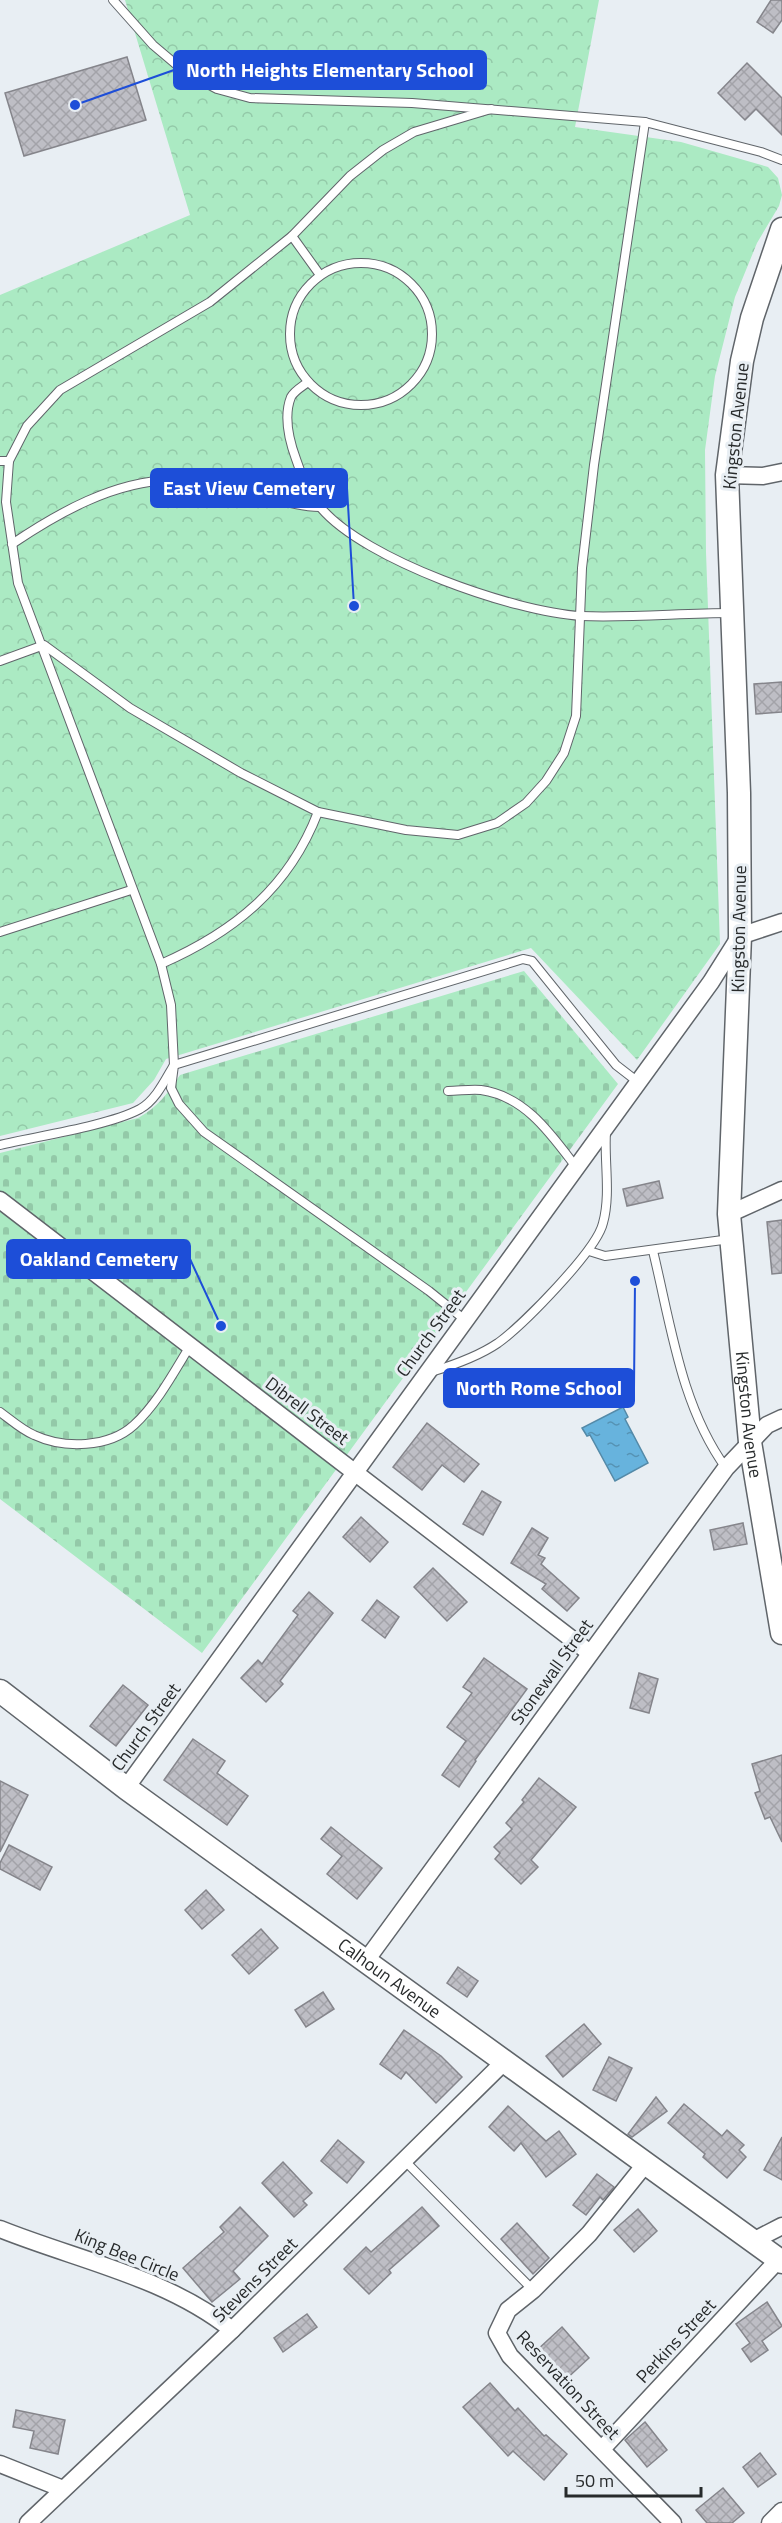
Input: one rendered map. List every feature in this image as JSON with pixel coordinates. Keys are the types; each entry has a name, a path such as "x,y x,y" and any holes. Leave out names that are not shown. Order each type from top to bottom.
{"street":[{"name":"Kingston Avenue","path":"782,229 752,318 742,361 727,475 739,793 740,936 729,1214 750,1442 782,1633"},
{"path":"727,475 763,476 782,472"},
{"path":"740,936 782,922"},
{"name":"Church Street","path":"126,1788 711,982 740,936"},
{"path":"729,1214 782,1190"},
{"name":"Dibrell Street","path":"0,1200 590,1653"},
{"name":"Stonewall Street","path":"365,1962 726,1468 767,1425 782,1418"},
{"name":"Calhoun Avenue","path":"0,1691 126,1788 780,2260"},
{"name":"Stevens Street","path":"28,2523 232,2330 505,2061"},
{"name":"Reservation Street","path":"647,2162 590,2234 533,2290 508,2310 497,2333 501,2344 673,2523"},
{"path":"753,2241 782,2226"},
{"name":"King Bee Circle","path":"0,2229 78,2256 191,2302 232,2330"},
{"name":"Perkins Street","path":"602,2449 780,2260"},
{"path":"0,2464 63,2488"},
{"path":"770,2523 782,2511"}],"lane":[{"path":"113,0 153,45 185,72 217,89 250,98 412,103 645,122 761,152 782,160"},
{"path":"465,1320 429,1291 204,1132 179,1104 171,1088 174,1065 171,1005 161,964 131,890 44,645 18,583 6,502 5,461 27,426 60,390 210,302 292,236 350,176 383,150 414,132 491,109"},
{"path":"44,645 139,713 232,768 318,812 406,830 458,835 498,823 526,803 546,781 564,753 576,716 582,568 594,465 645,122"},
{"path":"292,236 320,275"},
{"path":"356,262 375,264 393,270 409,281 421,296 429,313 432,332 430,352 423,369 411,385 396,396 378,403 359,406 340,402 322,394 308,382 293,355 290,326 295,306 305,289 320,275 337,266 356,262"},
{"path":"308,382 292,396 287,418 290,443 300,470 320,507 371,547 400,563 462,588 500,599 580,616 732,613"},
{"path":"12,544 50,518 78,505 140,485 172,480 213,485 260,494 293,504 320,507"},
{"path":"0,661 44,645"},
{"path":"161,964 208,939 267,896 306,844 318,812"},
{"path":"0,932 131,890"},
{"path":"0,1145 108,1120 141,1108 157,1093 174,1065 523,959 532,961 616,1065 638,1082"},
{"path":"448,1091 481,1090 510,1098 549,1131 576,1167"},
{"path":"425,1374 471,1358 499,1343 598,1240 606,1209 604,1160 607,1125"},
{"path":"589,1251 605,1256 731,1239"},
{"path":"653,1251 690,1402 708,1442 726,1468"},
{"path":"0,1412 35,1436 55,1441 93,1444 116,1437 134,1426 148,1410 190,1346"},
{"path":"404,2160 533,2290"}],"green space":[{"path":"125,0 599,0 575,127 681,142 768,167 778,178 782,195 779,206 757,243 735,297 715,376 705,450 706,552 720,944 637,1060 531,948 166,1059 154,1080 133,1103 0,1136 0,295 190,215"},
{"path":"524,971 618,1084 202,1653 0,1499 0,1153 138,1118 162,1099 180,1075"}],"water":[{"path":"623,1407 628,1417 625,1419 648,1463 615,1481 590,1435 587,1436 582,1428"}],"building":[{"path":"771,0 782,0 782,20 773,33 757,22"},
{"path":"127,57 146,120 24,156 5,93"},
{"path":"747,63 782,98 782,135 756,109 745,120 718,93"},
{"path":"782,682 782,712 756,714 754,684"},
{"path":"659,1181 663,1198 627,1206 623,1189"},
{"path":"782,1220 782,1273 772,1274 767,1222"},
{"path":"427,1423 479,1464 464,1482 442,1465 422,1490 393,1467"},
{"path":"482,1491 501,1502 483,1535 463,1524"},
{"path":"361,1517 388,1542 370,1562 343,1537"},
{"path":"743,1523 747,1544 714,1550 710,1530"},
{"path":"532,1528 548,1538 538,1555 545,1558 541,1564 579,1598 567,1611 542,1589 546,1584 511,1563"},
{"path":"433,1568 467,1602 447,1621 414,1587"},
{"path":"309,1592 333,1613 280,1681 283,1684 266,1702 241,1678 258,1660 262,1664 298,1615 293,1611"},
{"path":"377,1600 399,1617 385,1638 362,1620"},
{"path":"484,1658 527,1689 475,1760 459,1787 442,1775 466,1741 447,1727 472,1693 463,1687"},
{"path":"639,1673 658,1679 649,1713 630,1708"},
{"path":"123,1685 148,1705 116,1746 90,1726"},
{"path":"193,1739 225,1761 217,1773 248,1796 227,1825 164,1780"},
{"path":"782,1755 782,1842 770,1817 765,1819 755,1793 760,1791 752,1764"},
{"path":"539,1778 576,1807 531,1860 538,1867 521,1884 495,1859 500,1853 494,1847 512,1829 506,1823 524,1802 522,1800"},
{"path":"0,1781 28,1795 0,1852"},
{"path":"331,1827 382,1868 357,1899 327,1874 342,1856 321,1839"},
{"path":"9,1845 52,1867 40,1890 0,1869 0,1863"},
{"path":"206,1890 224,1910 202,1929 185,1910"},
{"path":"261,1929 278,1948 249,1974 232,1955"},
{"path":"458,1967 478,1981 467,1997 447,1983"},
{"path":"323,1992 334,2009 306,2027 295,2010"},
{"path":"584,2024 601,2044 563,2077 546,2056"},
{"path":"404,2030 441,2056 462,2077 436,2103 406,2072 401,2079 380,2064"},
{"path":"609,2057 632,2068 616,2101 593,2090"},
{"path":"656,2097 667,2111 632,2137 628,2134"},
{"path":"684,2104 722,2136 727,2130 744,2145 739,2150 746,2157 727,2178 703,2157 705,2154 668,2123"},
{"path":"508,2106 546,2141 559,2131 576,2154 546,2177 521,2143 514,2151 489,2127"},
{"path":"782,2137 782,2180 764,2170"},
{"path":"338,2140 364,2162 347,2183 321,2161"},
{"path":"283,2162 312,2193 303,2201 307,2205 294,2217 262,2183"},
{"path":"597,2174 614,2187 603,2200 600,2197 586,2215 573,2205"},
{"path":"240,2207 268,2236 233,2271 240,2279 212,2302 183,2268 224,2232 220,2227"},
{"path":"422,2207 439,2226 389,2270 391,2273 369,2294 344,2269 366,2247 371,2252"},
{"path":"638,2209 657,2231 634,2252 614,2230"},
{"path":"517,2223 549,2258 533,2274 501,2239"},
{"path":"767,2302 782,2326 762,2341 768,2350 751,2362 742,2349 750,2343 736,2324"},
{"path":"307,2314 317,2327 283,2352 274,2338"},
{"path":"562,2327 589,2358 563,2382 536,2351"},
{"path":"490,2383 515,2411 518,2408 544,2436 546,2435 567,2454 544,2480 513,2451 508,2456 463,2407"},
{"path":"16,2410 65,2420 58,2454 30,2448 34,2431 13,2427"},
{"path":"645,2422 667,2450 647,2467 625,2440"},
{"path":"760,2453 776,2474 758,2487 743,2467"},
{"path":"723,2488 744,2513 732,2523 707,2523 696,2510"}],"place":[{"name":"North Heights Elementary School","path":"75,105"},
{"name":"East View Cemetery","path":"354,606"},
{"name":"North Rome School","path":"635,1281"},
{"name":"Oakland Cemetery","path":"221,1326"}]}
